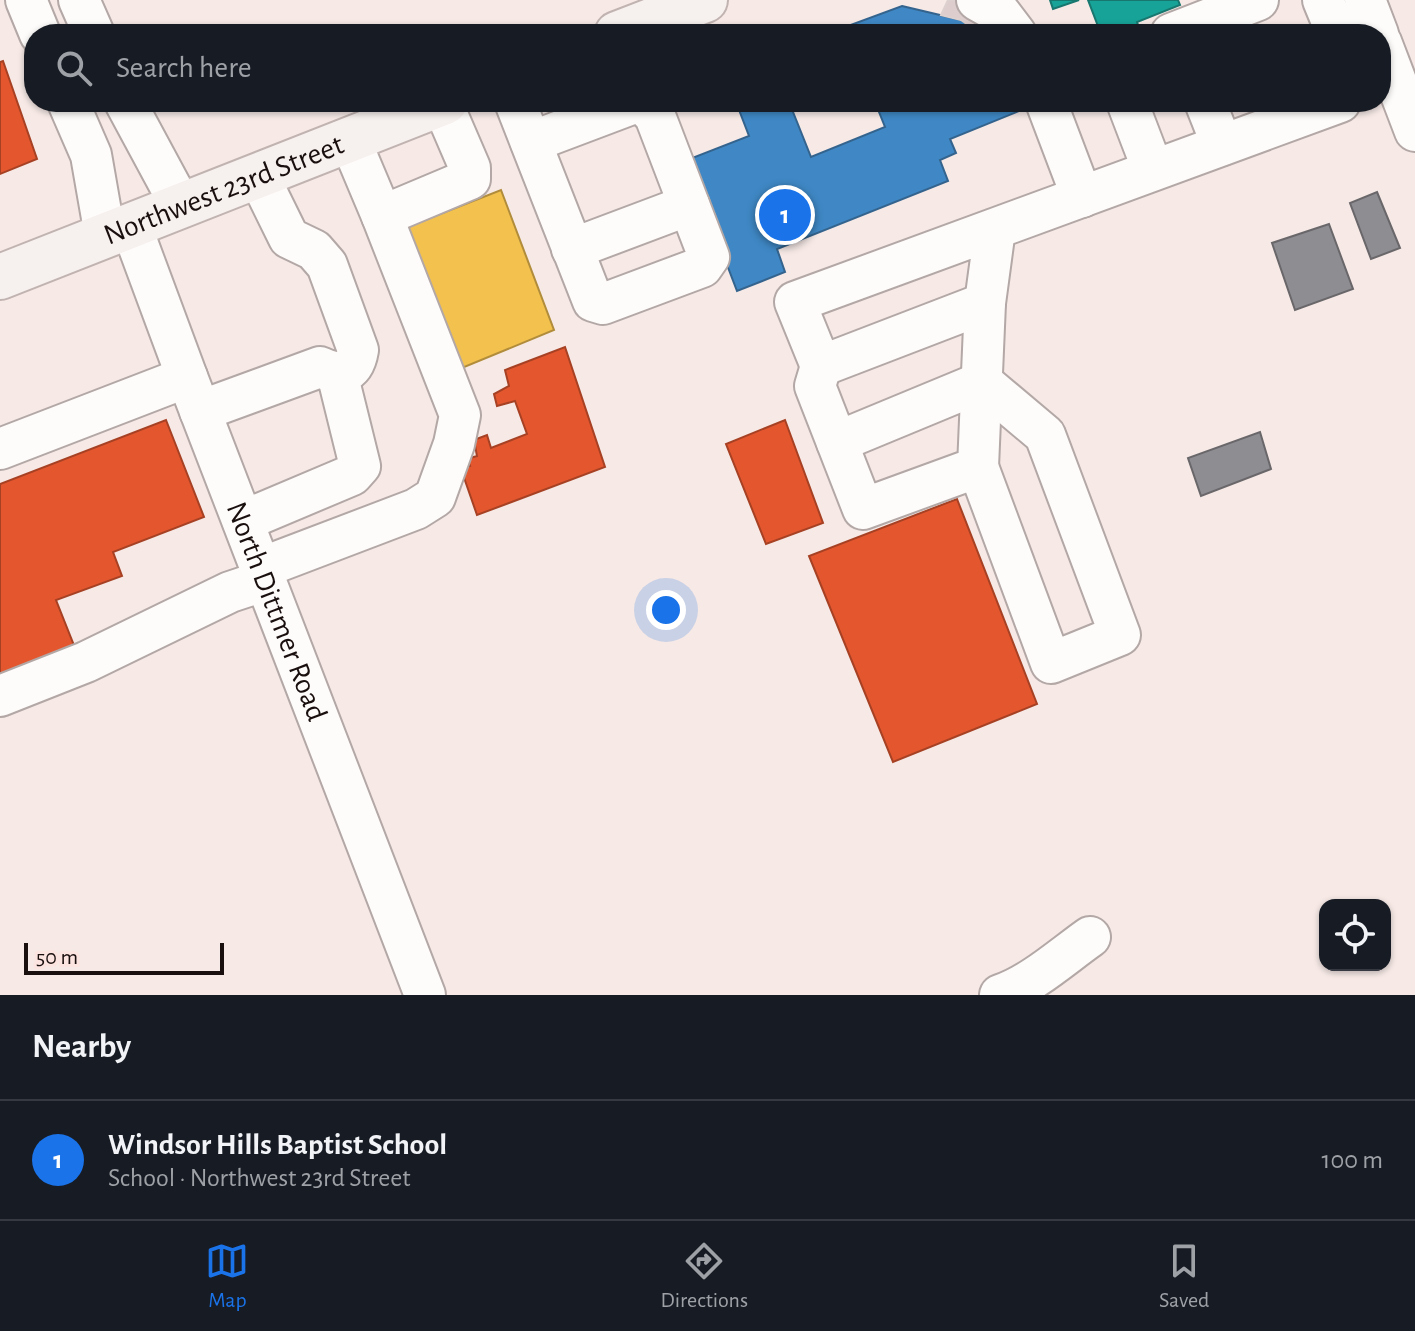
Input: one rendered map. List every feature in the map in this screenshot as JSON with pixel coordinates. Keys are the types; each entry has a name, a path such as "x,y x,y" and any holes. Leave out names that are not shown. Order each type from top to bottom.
{"main road":[{"path":"643,24 705,0"},
{"name":"Northwest 23rd Street","path":"0,277 421,112"}],"street":[{"path":"26,0 36,24"},
{"path":"79,0 90,24"},
{"path":"977,0 1000,13 1008,24"},
{"path":"1323,0 1333,24"},
{"path":"1365,0 1374,24"},
{"path":"1211,24 1257,12"},
{"path":"1391,89 1415,131"},
{"name":"North Dittmer Road","path":"72,112 118,231 194,394 425,995"},
{"path":"130,112 181,206"},
{"path":"382,216 470,179 470,168 448,112"},
{"path":"519,112 593,301 603,304 702,267 709,257 655,116 651,112"},
{"path":"531,142 613,112"},
{"path":"1050,112 1082,197"},
{"path":"1131,112 1153,170"},
{"path":"1209,112 1222,145"},
{"path":"978,467 863,509 815,386 821,366 795,302 1222,145 1288,112"},
{"path":"0,696 86,662 263,574 416,509 435,497 454,444 460,415 350,140"},
{"path":"0,449 194,394 320,367 337,373 347,371 356,364 358,350 327,265 314,250 289,238 258,175"},
{"path":"572,249 689,205"},
{"path":"982,382 1045,435 1120,635 1051,663 978,467 985,303 995,229"},
{"path":"821,366 985,303"},
{"path":"243,521 352,475 360,466 337,373"},
{"path":"837,442 982,382"},
{"path":"1000,995 1010,992 1090,937"}],"building: Homes":[{"path":"501,190 554,330 457,370 402,229"}],"building: Shops":[{"path":"3,61 37,159 0,174 0,62"},
{"path":"565,347 605,467 477,515 461,469 470,466 467,459 477,456 474,440 487,435 491,448 527,434 515,401 497,406 494,394 509,386 505,370"},
{"path":"166,420 204,517 113,552 122,576 56,600 79,658 0,690 0,484"},
{"path":"785,420 823,523 766,544 726,444"},
{"path":"957,499 1037,704 893,762 809,556"}],"building: Schools":[{"path":"902,6 967,24 853,24"},
{"path":"740,112 793,112 811,157 885,127 879,112 1017,112 950,139 956,153 940,160 948,181 777,249 785,272 737,291 687,160 749,136"}],"building: Public":[{"path":"1050,0 1079,0 1053,9"},
{"path":"1088,0 1178,0 1180,5 1138,24 1097,24"}],"building: Industry":[{"path":"1377,192 1400,248 1371,259 1350,203"},
{"path":"1329,224 1353,289 1295,310 1272,243"},
{"path":"1260,432 1271,469 1201,496 1188,458"}],"building: Other":[{"path":"948,0 990,0 978,24 967,24 941,15"}],"place":[{"name":"Windsor Hills Baptist School","path":"785,215"}]}
